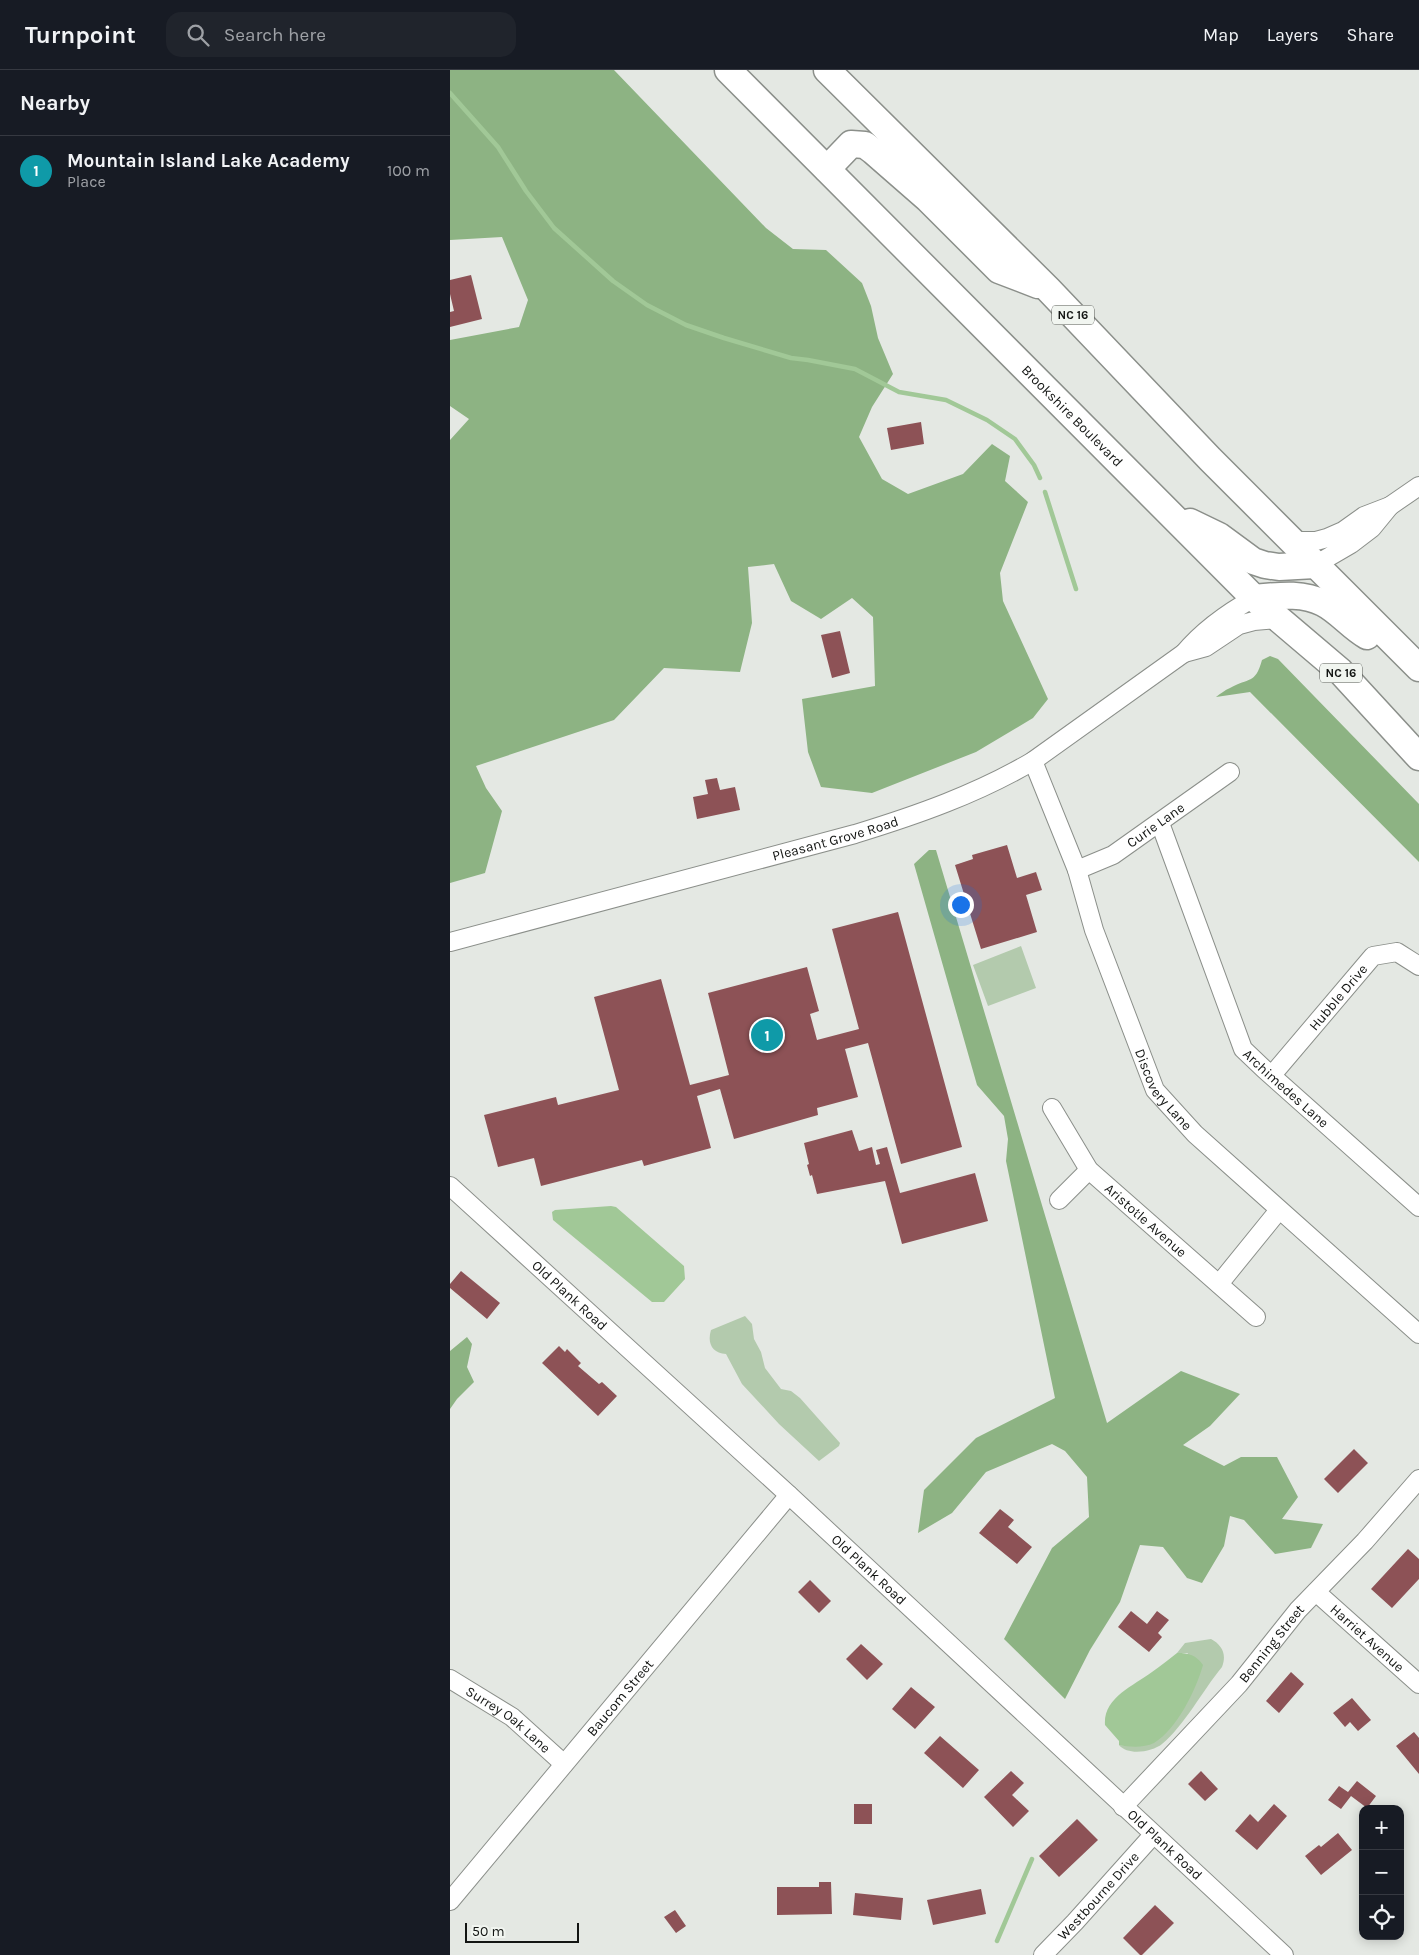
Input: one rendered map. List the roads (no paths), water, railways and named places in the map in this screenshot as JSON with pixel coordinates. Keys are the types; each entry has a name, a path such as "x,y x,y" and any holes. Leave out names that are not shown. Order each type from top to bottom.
{"highway":[{"name":"Brookshire Boulevard","path":"728,70 1254,598 1340,672 1419,757"},
{"name":"NC 16","path":"827,70 1048,289 1210,460 1416,665"},
{"path":"827,169 851,144 865,145 928,199 999,270 1048,289"},
{"path":"1169,512 1219,536 1241,553 1259,563 1279,567 1315,565"},
{"path":"1254,598 1297,596 1323,603 1353,628 1416,665"}],"street":[{"path":"1291,541 1316,541 1327,538 1344,530 1364,516 1390,506 1419,486"},
{"path":"1315,565 1351,544 1372,528 1390,506"},
{"name":"Pleasant Grove Road","path":"450,942 862,832 914,816 966,796 1033,761 1184,653 1199,636 1232,610 1254,598"},
{"name":"Pleasant Grove Road","path":"1184,653 1206,647 1239,625 1254,621 1279,619"},
{"name":"Discovery Lane","path":"1033,761 1076,870 1094,930 1155,1090 1195,1134 1419,1334"},
{"name":"Curie Lane","path":"1076,870 1113,856 1230,772"},
{"name":"Archimedes Lane","path":"1160,823 1244,1048 1272,1076 1419,1207"},
{"name":"Hubble Drive","path":"1272,1076 1373,956 1397,952 1419,966"},
{"name":"Aristotle Avenue","path":"1052,1108 1088,1170 1256,1318"},
{"path":"1059,1200 1088,1170"},
{"name":"Old Plank Road","path":"450,1186 789,1495 1284,1955"},
{"path":"1219,1284 1280,1210"},
{"name":"Benning Street","path":"1123,1807 1239,1684 1298,1610 1365,1541 1419,1479"},
{"name":"Baucom Street","path":"450,1900 789,1495"},
{"name":"Harriet Avenue","path":"1316,1592 1419,1684"},
{"name":"Surrey Oak Lane","path":"450,1679 512,1717 564,1764"},
{"name":"Westbourne Drive","path":"1043,1955 1153,1835"}],"waterway":[{"path":"450,93 498,147 526,191 554,228 613,281 647,305 686,325 724,338 791,358 855,369 899,392 946,400 987,420 1015,439 1034,465 1040,478"},
{"path":"1045,492 1076,589"},
{"path":"997,1941 1032,1859"}],"place":[{"name":"Mountain Island Lake Academy","path":"767,1035"}]}
